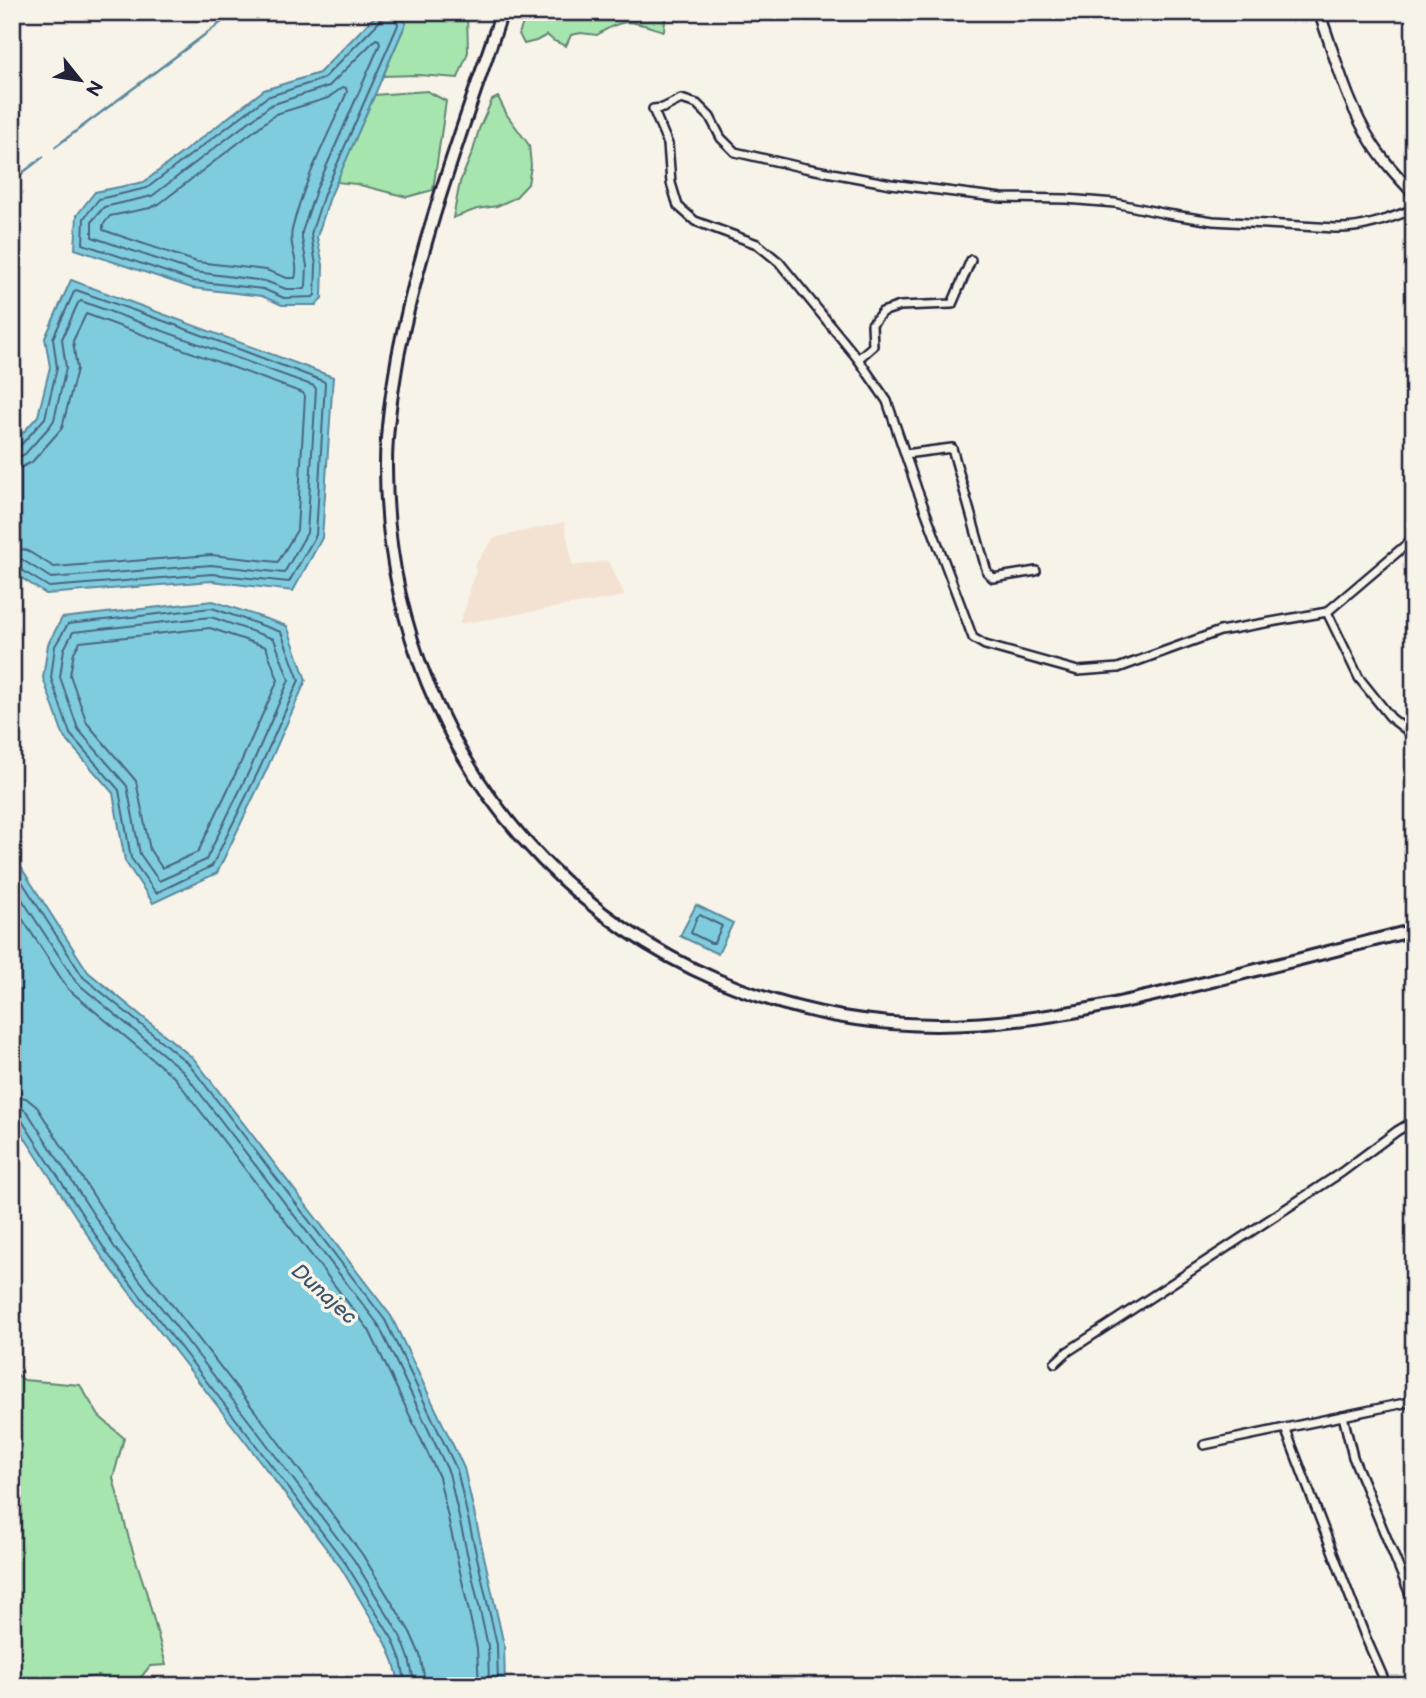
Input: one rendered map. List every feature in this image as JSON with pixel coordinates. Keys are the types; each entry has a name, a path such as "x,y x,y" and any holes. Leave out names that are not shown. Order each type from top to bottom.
{"main road":[{"path":"502,12 429,233 404,324 389,418 385,463 388,528 397,588 408,631 431,694 480,784 513,829 539,856 568,885 620,925 661,951 715,979 804,1009 894,1024 986,1023 1094,1009 1414,930"}],"street":[{"path":"1319,12 1358,119 1390,168 1414,194"},
{"path":"1414,209 1369,225 1335,228 1213,221 1115,204 1066,199 1002,198 891,184 735,152 721,138 710,117 697,104 681,99 663,108 653,109 668,144 671,183 678,206 695,221 757,244 779,262 859,359 887,401 973,638 985,645 1079,671 1118,668 1220,631 1327,612 1414,538"},
{"path":"859,359 873,346 872,324 882,312 900,306 951,304 971,260"},
{"path":"905,454 952,448 987,572 993,578 1036,571"},
{"path":"1327,612 1359,678 1391,718 1414,736"},
{"path":"1055,1363 1067,1352 1342,1172 1414,1121"},
{"path":"1204,1445 1414,1401"},
{"path":"1343,1416 1353,1457 1414,1604"},
{"path":"1285,1428 1387,1686"}],"shaded area":[{"path":"564,522 573,566 609,561 625,596 459,624 476,571 474,566 494,538"}],"green space":[{"path":"400,12 467,12 468,52 458,78 383,76 406,23"},
{"path":"527,12 666,12 664,31 637,23 623,23 597,35 571,35 566,46 547,35 524,44 519,34"},
{"path":"427,91 446,101 433,190 407,197 356,184 336,182 374,95"},
{"path":"498,97 507,115 529,145 531,166 528,184 515,198 453,218 460,182 479,129 492,100"},
{"path":"12,1371 24,1380 80,1385 99,1416 124,1438 113,1478 166,1665 150,1666 137,1682 138,1686 114,1686 99,1676 46,1682 40,1686 12,1686"}],"water":[{"path":"379,12 400,12 406,23 330,197 317,237 323,265 322,298 316,305 282,305 262,296 192,288 75,249 77,215 95,192 144,182 264,90 319,73"},
{"path":"71,280 333,377 322,538 293,591 212,581 46,594 14,573 12,445 38,416 50,367 45,338"},
{"path":"213,601 287,626 306,680 217,873 153,903 125,861 113,793 64,737 43,678 48,644 62,618"},
{"name":"Dunajec","path":"12,851 88,972 194,1059 391,1316 464,1468 504,1645 505,1686 400,1686 386,1643 341,1568 102,1257 12,1118"},
{"path":"696,905 733,923 718,954 680,936"}],"waterway":[{"path":"55,147 235,12"},
{"path":"12,181 43,157"}]}
